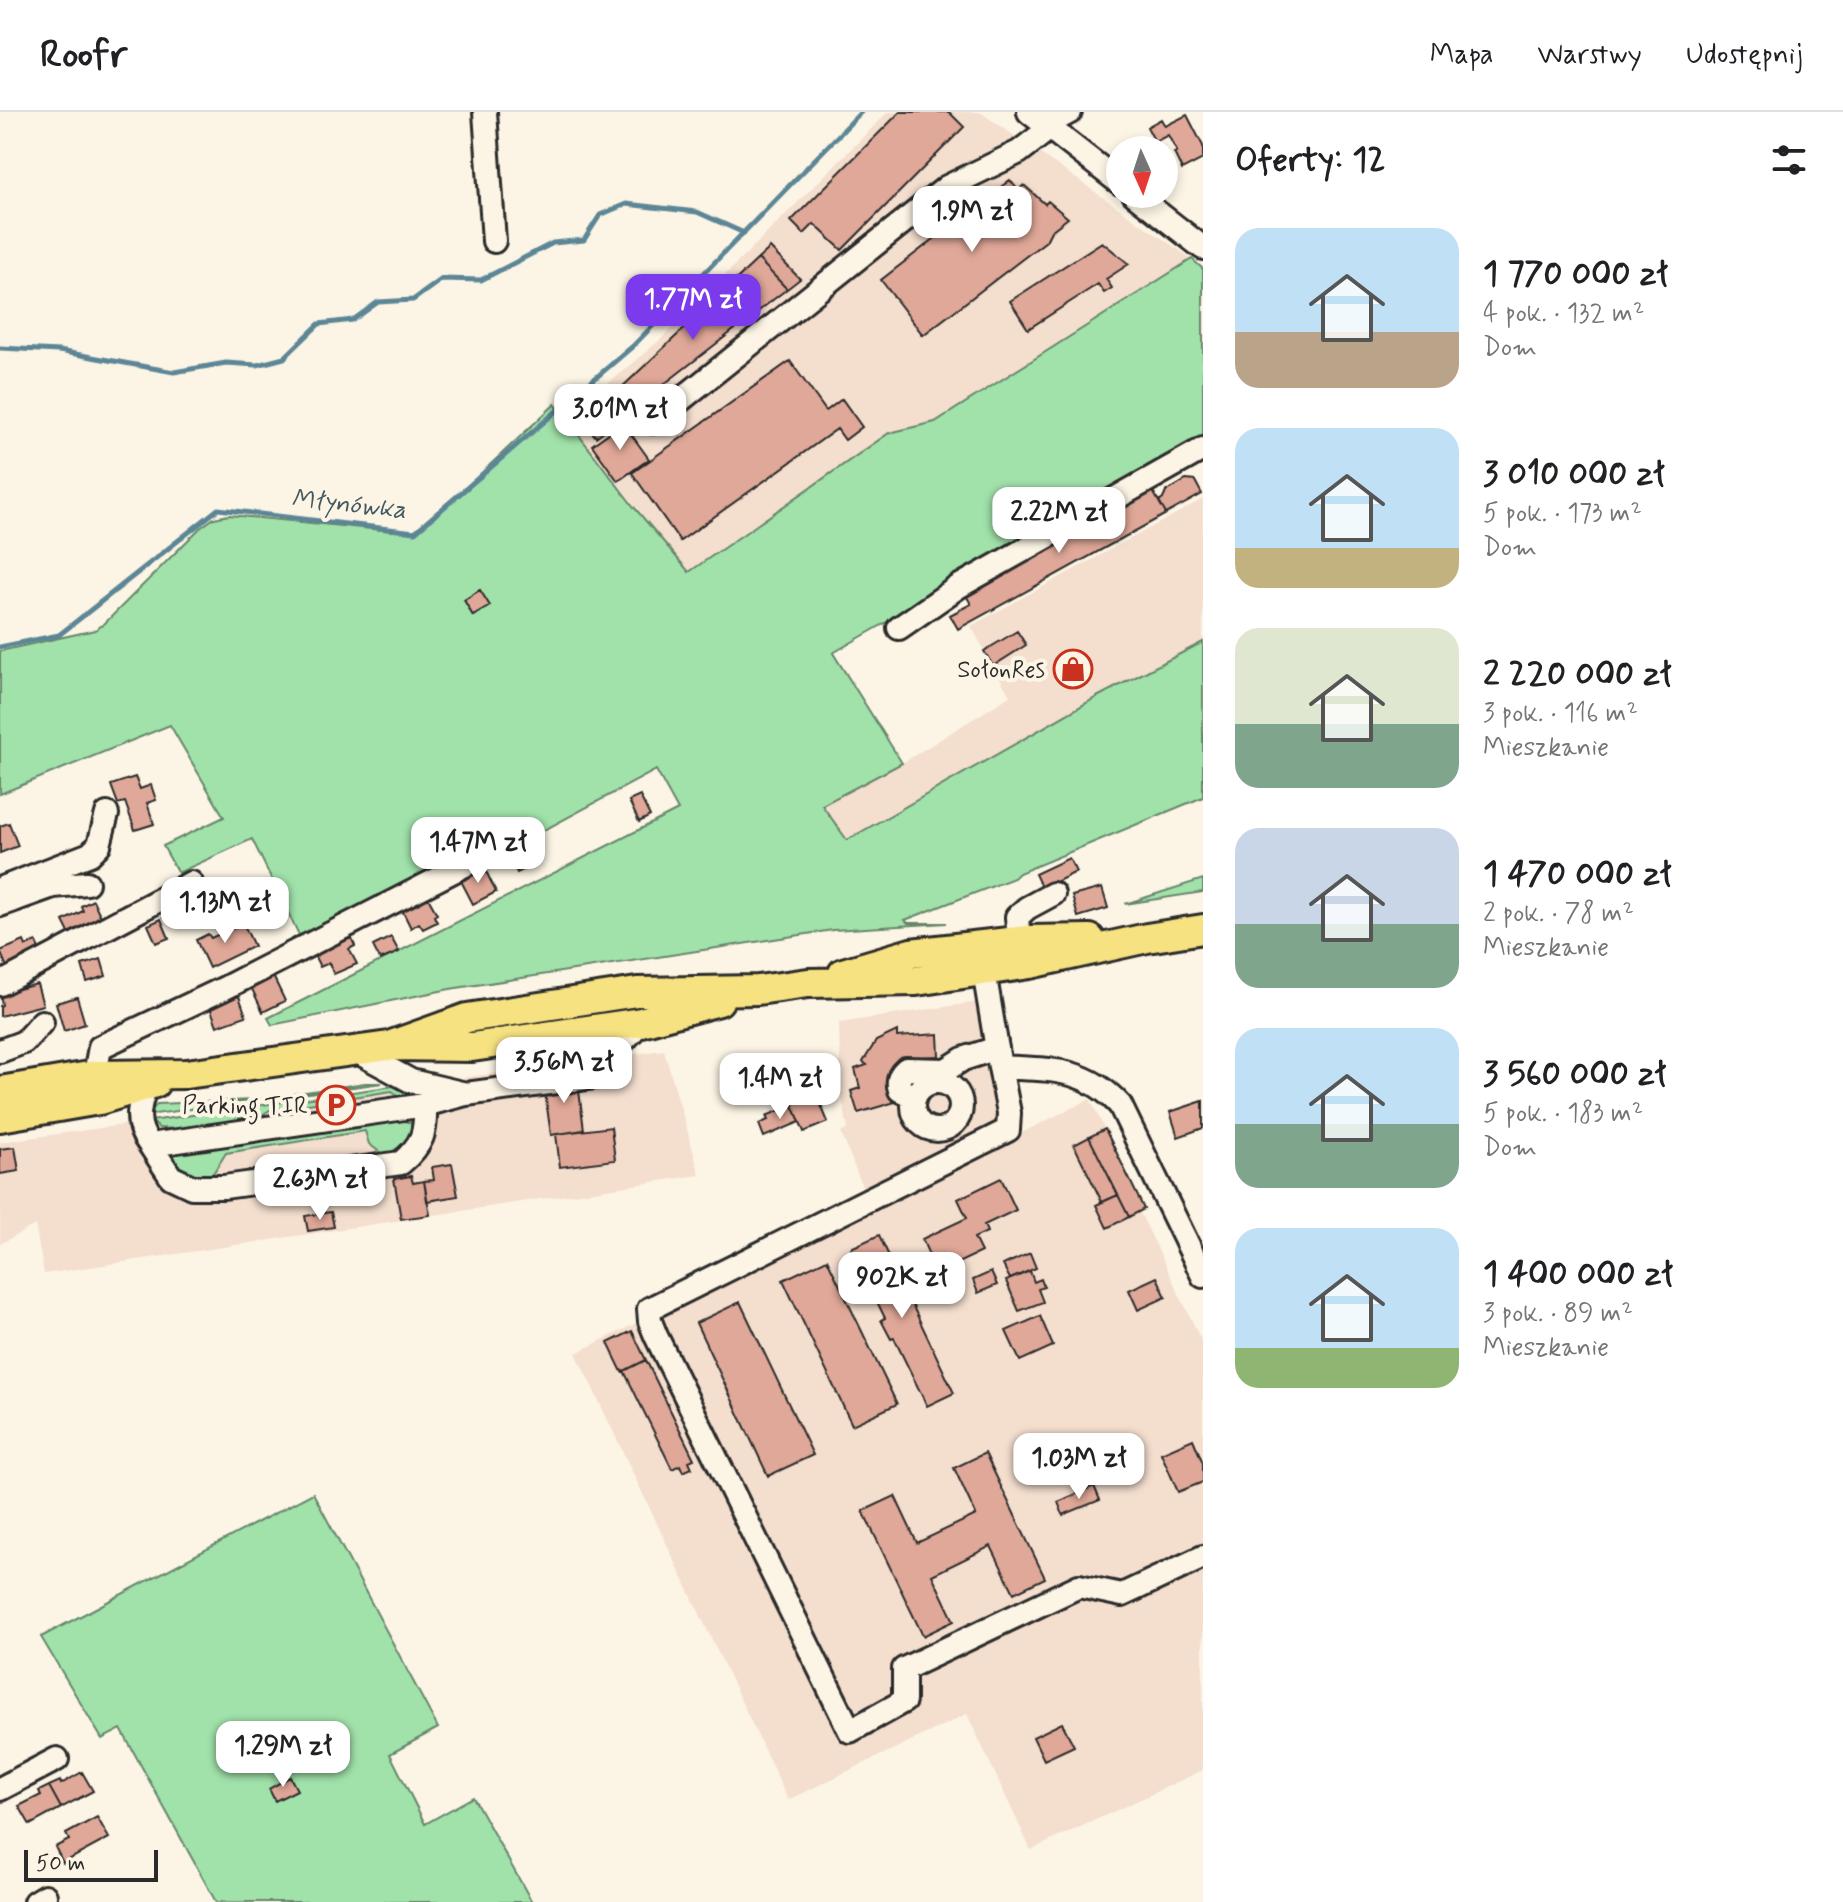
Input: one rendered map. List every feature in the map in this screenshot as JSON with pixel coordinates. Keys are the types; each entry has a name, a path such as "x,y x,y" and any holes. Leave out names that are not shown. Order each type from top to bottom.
{"main road":[{"path":"389,1046 467,1018 637,992 758,990 808,983 916,981 1030,964 1203,929"},
{"path":"808,983 911,953 1019,940 1147,938"},
{"path":"0,1117 99,1100 149,1080 354,1050 389,1046 472,1047 606,1040 641,1022 758,990"},
{"path":"2,1084 95,1075 149,1080"}],"street":[{"path":"485,112 494,241"},
{"path":"653,422 947,187 1019,152 1042,122 1070,112"},
{"path":"1042,122 1106,172"},
{"path":"1152,208 1203,248"},
{"path":"899,628 958,587 1203,449"},
{"path":"0,889 90,854 99,845 107,814"},
{"path":"95,1075 100,1047 223,989 508,843"},
{"path":"0,905 53,886 87,883"},
{"path":"0,984 191,883"},
{"path":"1019,940 1017,917 1053,894"},
{"path":"950,948 977,962 984,971 1009,1113 1008,1130 649,1309 656,1336 850,1731 904,1701 904,1669 1079,1586 1122,1595 1203,1557"},
{"path":"150,1145 425,1105 466,1094 594,1077 607,1066 606,1040 584,1019 544,1007"},
{"path":"0,1051 24,1042 42,1022"},
{"path":"354,1050 411,1081 466,1094"},
{"path":"915,1097 900,1090 898,1084 900,1075 906,1069 946,1070 963,1059 998,1058 1062,1070 1097,1084 1120,1105 1203,1276"},
{"path":"149,1080 137,1121 140,1132 171,1177 192,1187 224,1187 401,1163 416,1150 426,1129 425,1105"},
{"path":"0,1789 57,1759"}],"shaded area":[{"path":"888,112 980,112 1106,199 1106,208 1118,208 1192,259 935,422 889,433 688,572 566,419 661,339"},
{"name":"SołonRes","path":"1203,499 1203,642 1097,697 846,841 821,805 902,763 1010,696 971,626"},
{"path":"977,1002 999,1123 866,1196 841,1133 848,1129 841,1093 839,1023"},
{"path":"664,1050 700,1175 44,1274 35,1225 0,1244 0,1142"},
{"path":"1090,1099 1144,1209 1140,1212 1203,1344 1203,1770 1031,1850 967,1714 788,1800 576,1353"}],"green space":[{"path":"1192,259 1203,269 1203,444 1136,479 833,653 902,763 822,805 847,840 1097,697 1203,642 1203,797 1019,873 1014,878 905,920 908,923 947,923 833,930 450,989 272,1025 268,1018 678,810 656,770 524,841 518,832 301,939 252,839 178,873 163,846 224,817 170,725 0,794 0,651 95,630 214,518 229,515 392,531 415,530 429,522 555,404 634,507 689,572 889,433 935,422"},
{"path":"1203,879 1203,892 1125,904"},
{"path":"382,1083 148,1115 157,1104 253,1100"},
{"path":"401,1085 418,1092 420,1096 405,1100 392,1091 270,1110 252,1121 177,1129 159,1128 151,1121"},
{"path":"401,1120 411,1123 414,1129 411,1139 385,1156 369,1144 365,1131 226,1153 212,1175 188,1174 169,1160 178,1148 218,1146"},
{"path":"313,1493 438,1728 390,1754 425,1824 473,1797 532,1902 216,1902 121,1729 102,1739 41,1637"}],"building":[{"path":"900,112 949,112 964,127 842,250 814,224 804,234 791,221"},
{"path":"1187,115 1203,146 1203,159 1182,170 1178,162 1178,136 1152,136 1147,127 1161,119 1165,126"},
{"path":"1010,180 1018,190 1024,185 1045,204 1048,201 1068,218 1051,231 1046,241 923,335 881,280"},
{"path":"1102,242 1129,264 1106,279 1112,288 1104,293 1098,284 1028,329 1010,301"},
{"path":"770,248 800,279 787,289 758,259"},
{"path":"758,259 787,289 596,437 584,423"},
{"path":"790,361 826,411 842,399 862,427 845,440 837,429 680,541 632,473"},
{"path":"623,423 649,459 618,481 592,445"},
{"path":"1186,480 1195,481 1202,494 1166,514 1159,502 1166,492"},
{"path":"1150,486 1166,514 958,629 950,615 971,604 963,590"},
{"path":"480,590 490,606 473,616 464,600"},
{"path":"1017,631 1026,645 993,666 984,651"},
{"path":"135,777 140,789 151,785 156,800 147,803 154,824 135,830 125,802 118,804 111,785"},
{"path":"640,796 650,816 639,822 629,801"},
{"path":"9,823 18,846 0,853 0,826"},
{"path":"528,850 535,864 517,873 510,859"},
{"path":"1069,858 1076,872 1042,889 1035,874"},
{"path":"484,867 496,892 473,904 460,879"},
{"path":"1102,888 1108,908 1078,917 1072,896"},
{"path":"427,896 437,914 434,916 437,922 423,929 419,923 411,928 402,910"},
{"path":"93,900 101,917 69,933 63,921 83,911 81,906"},
{"path":"161,919 169,938 156,943 148,925"},
{"path":"243,923 254,946 209,968 196,940 208,934 211,938"},
{"path":"351,937 355,946 349,949 357,964 334,974 329,963 320,967 314,955"},
{"path":"391,937 399,952 380,960 373,946"},
{"path":"24,941 26,946 36,942 42,956 8,970 0,951"},
{"path":"101,959 106,976 87,982 82,965"},
{"path":"272,974 285,1001 263,1012 250,985"},
{"path":"37,984 43,1005 0,1016 0,994"},
{"path":"239,996 246,1016 217,1026 210,1007"},
{"path":"77,997 85,1024 64,1031 56,1003"},
{"path":"897,1031 897,1037 938,1034 939,1056 906,1058 896,1063 889,1080 895,1102 858,1113 851,1091 860,1088 855,1069 867,1065 863,1062 876,1041"},
{"path":"577,1075 584,1130 551,1135 543,1079"},
{"path":"816,1093 828,1122 804,1132 792,1102"},
{"path":"1203,1101 1203,1128 1178,1137 1170,1112"},
{"path":"793,1105 800,1122 764,1137 759,1124 768,1120 766,1116"},
{"path":"611,1127 615,1160 560,1167 556,1134"},
{"path":"1105,1129 1144,1209 1129,1217 1089,1137"},
{"path":"1089,1137 1118,1195 1102,1202 1074,1145"},
{"path":"15,1147 19,1171 0,1174 0,1149"},
{"path":"452,1164 458,1196 427,1201 424,1181 434,1180 432,1167"},
{"path":"411,1176 413,1183 424,1181 430,1215 401,1219 394,1179"},
{"path":"1001,1178 1016,1210 984,1225 987,1232 974,1238 981,1252 937,1273 933,1264 900,1280 896,1271 929,1255 922,1239 967,1218 958,1199"},
{"path":"1118,1195 1129,1217 1107,1228 1096,1205"},
{"path":"331,1212 334,1227 308,1231 305,1216"},
{"path":"879,1235 954,1393 927,1406 894,1338 891,1339 881,1320 885,1318 851,1248"},
{"path":"1030,1253 1036,1268 1010,1279 1003,1265"},
{"path":"827,1259 897,1404 852,1425 783,1280"},
{"path":"1030,1271 1034,1282 1041,1279 1044,1287 1038,1289 1043,1302 1019,1311 1006,1281"},
{"path":"991,1272 997,1285 978,1293 973,1280"},
{"path":"1157,1277 1166,1297 1138,1310 1129,1290"},
{"path":"740,1302 813,1455 768,1476 696,1323"},
{"path":"1040,1316 1053,1346 1020,1361 1006,1331"},
{"path":"632,1331 646,1360 622,1372 608,1343"},
{"path":"646,1360 694,1459 689,1461 692,1468 683,1472 680,1465 672,1469 624,1371"},
{"path":"1193,1439 1203,1463 1203,1482 1178,1492 1161,1453"},
{"path":"985,1453 1045,1578 1014,1593 991,1546 932,1575 954,1621 923,1636 863,1511 895,1496 917,1543 976,1515 954,1468"},
{"path":"1094,1486 1100,1500 1063,1515 1058,1502"},
{"path":"1062,1723 1074,1746 1044,1760 1033,1737"},
{"path":"82,1772 93,1791 61,1808 49,1786 60,1781 61,1784"},
{"path":"290,1777 297,1790 275,1801 269,1789"},
{"path":"49,1786 61,1808 30,1825 19,1806 41,1795 39,1791"},
{"path":"97,1817 109,1838 63,1863 55,1847 69,1840 66,1834"}],"waterway":[{"name":"Młynówka","path":"0,647 59,635 218,509 415,532 633,346 861,112"},
{"path":"0,348 59,351 174,372 226,363 257,365 284,358 319,324 353,320 378,302 413,300 442,279 481,280 553,243 584,240 600,215 626,204 697,212 744,233"}],"place":[{"name":"SołonRes","path":"1073,669"},
{"name":"Parking TIR","path":"336,1105"}]}
